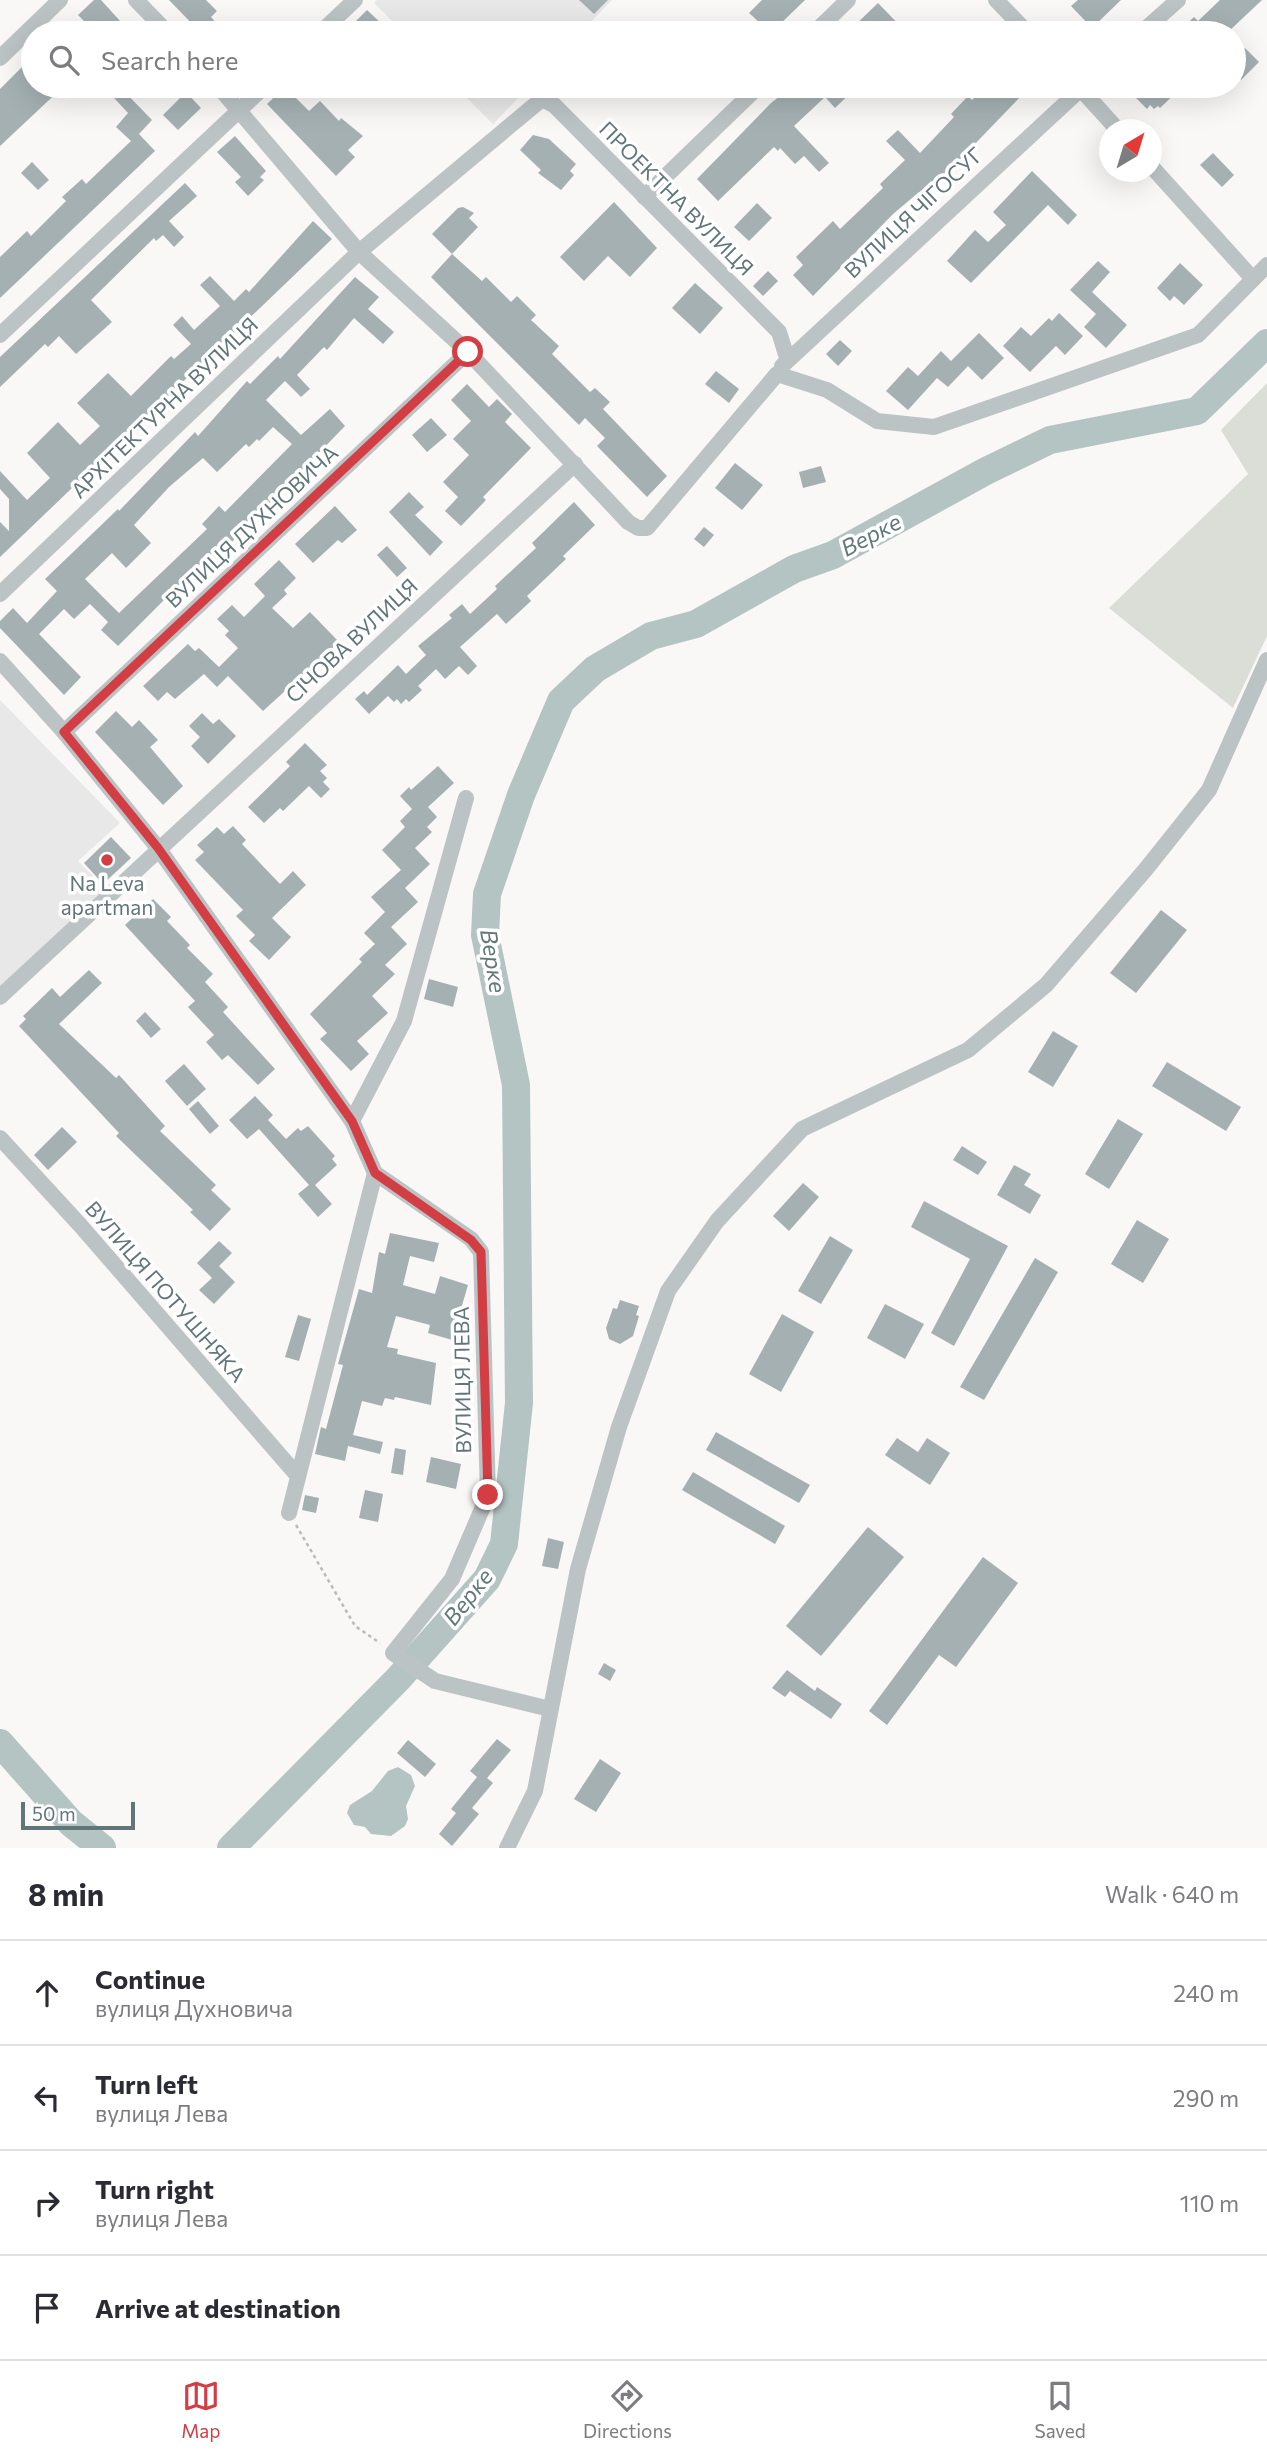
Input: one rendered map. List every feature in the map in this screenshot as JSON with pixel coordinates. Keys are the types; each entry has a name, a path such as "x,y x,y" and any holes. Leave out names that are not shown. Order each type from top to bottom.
{"street":[{"path":"38,21 60,0"},
{"path":"136,0 156,21"},
{"path":"333,21 355,0"},
{"path":"826,21 848,0"},
{"path":"996,0 1016,21"},
{"path":"1154,21 1178,0"},
{"path":"0,58 21,38"},
{"path":"229,98 359,252 468,352 575,464"},
{"path":"0,335 252,98"},
{"path":"644,197 747,98"},
{"name":"ВУЛИЦЯ ЧІГОСУГ","path":"575,464 628,522 638,528 647,528 787,358 1069,98"},
{"path":"1090,98 1109,119"},
{"name":"ПРОЕКТНА ВУЛИЦЯ","path":"359,252 542,99 554,105 779,332 787,358"},
{"path":"1162,178 1253,279"},
{"name":"АРХІТЕКТУРНА ВУЛИЦЯ","path":"0,594 359,252"},
{"path":"776,373 827,390 877,421 934,427 1198,335 1267,265"},
{"name":"ВУЛИЦЯ ДУХНОВИЧА","path":"64,732 468,352"},
{"name":"СІЧОВА ВУЛИЦЯ","path":"158,848 575,464"},
{"path":"508,1848 535,1791 578,1569 619,1427 668,1291 718,1221 802,1129 968,1050 1046,985 1146,869 1209,790 1267,660"},
{"path":"0,661 64,732 158,848 352,1121 375,1173 289,1513"},
{"path":"352,1121 404,1021 466,799"},
{"path":"0,997 158,848"},
{"name":"ВУЛИЦЯ ПОТУШНЯКА","path":"0,1138 80,1225 297,1475"},
{"name":"ВУЛИЦЯ ЛЕВА","path":"375,1173 471,1240 481,1252 488,1495 452,1579 395,1655"},
{"path":"395,1655 435,1681 550,1709"}],"path":[{"path":"289,1513 355,1626 395,1655"}],"shaded area":[{"path":"377,0 612,0 592,21 392,21 374,3"},
{"path":"467,98 518,98 493,124"},
{"path":"1267,383 1267,636 1233,708 1109,608 1248,474 1221,430"},
{"path":"0,700 120,823 78,861 105,888 0,990"},
{"path":"398,1767 411,1775 415,1786 406,1806 408,1819 405,1826 391,1836 371,1834 365,1827 354,1825 347,1813 350,1805 372,1791 388,1771"}],"building":[{"path":"94,0 101,0 120,21 84,21 78,15"},
{"path":"169,0 206,0 217,11 211,17 214,21 189,21"},
{"path":"579,0 608,0 594,14"},
{"path":"762,0 805,0 783,21 758,21 749,13"},
{"path":"1078,0 1121,0 1099,21 1085,21 1071,6"},
{"path":"1220,0 1262,0 1240,21 1198,21"},
{"path":"878,3 895,21 859,21"},
{"path":"367,10 379,21 356,21"},
{"path":"1246,49 1259,62 1246,75"},
{"path":"21,68 21,98 51,98 0,146 0,89"},
{"path":"114,98 131,98 152,120 139,134 155,151 0,298 0,257 27,231 31,236 66,201 62,197 82,179 86,184 131,141 116,127 128,113"},
{"path":"180,98 192,98 201,108 178,130 163,115"},
{"path":"273,98 296,98 309,111 320,101 339,121 341,118 363,136 348,150 355,157 336,176 267,104"},
{"path":"777,98 824,98 794,126 829,163 819,172 804,156 795,164 780,148 778,151 774,147 718,201 697,179"},
{"path":"826,98 845,98 835,108"},
{"path":"966,98 1019,98 923,197 919,192 893,214 813,296 793,275 803,265 796,257 833,221 840,229 883,188 880,184 905,160 886,141 898,130 920,153 954,117 951,114"},
{"path":"1136,98 1170,98 1160,108 1158,106 1154,109 1150,105 1147,109"},
{"path":"533,135 549,139 576,164 570,171 574,175 561,190 538,173 541,170 520,150"},
{"path":"235,136 266,171 260,177 264,180 248,196 235,182 241,177 217,152"},
{"path":"1213,153 1234,175 1222,187 1200,165"},
{"path":"32,162 49,180 38,190 21,173"},
{"path":"1032,171 1077,215 1068,225 1048,205 971,283 947,261 975,230 988,242 1006,225 993,212"},
{"path":"185,183 197,196 169,221 184,237 174,247 163,235 156,241 154,238 91,300 112,322 76,354 59,336 48,347 45,344 0,387 0,357"},
{"path":"614,202 657,248 630,277 608,256 584,281 560,257"},
{"path":"757,203 772,218 749,241 734,227"},
{"path":"463,207 474,213 469,218 478,227 452,254 432,234 458,208"},
{"path":"313,221 332,239 0,557 0,522 9,531 9,499 0,489 0,471 27,500 50,478 27,453 58,422 80,445 100,426 77,403 108,373 131,396 171,356 174,359 191,344 173,325 182,316 194,330 220,306 200,285 210,276 234,301 246,289 249,292"},
{"path":"452,254 482,281 486,277 511,302 517,296 536,315 531,320 559,346 552,354 590,392 595,388 610,402 603,409 667,476 647,497 597,446 605,438 585,418 579,425 431,277"},
{"path":"1098,261 1110,272 1092,292 1127,325 1106,348 1084,327 1096,314 1070,290"},
{"path":"1180,263 1203,285 1184,305 1174,296 1170,301 1157,288"},
{"path":"768,271 778,281 763,296 753,286"},
{"path":"355,277 379,297 368,309 394,332 383,344 354,318 327,350 324,347 297,375 310,389 301,397 285,381 266,400 301,435 330,409 345,426 226,548 223,544 198,566 118,646 101,630 108,622 90,604 74,619 64,609 39,634 81,677 64,695 0,628 0,621 13,608 27,623 57,591 45,579 118,509 119,511 195,432 198,436 247,381 250,384 278,356 280,359","holes":["273,427 292,444 225,512 219,506 202,524 207,529 119,613 85,579 112,553 126,568 151,543 134,525 169,487 203,458 217,472 246,444 249,447 257,439 259,441"]},
{"path":"695,283 723,308 700,334 672,308"},
{"path":"1059,313 1083,336 1065,355 1056,346 1030,372 1003,346 1021,327 1031,336 1049,318 1052,321"},
{"path":"979,333 1004,358 982,380 968,366 948,387 937,378 908,410 886,391 908,367 918,376 941,351 951,361"},
{"path":"840,340 852,351 838,366 826,354"},
{"path":"716,371 739,389 729,403 705,384"},
{"path":"467,384 489,407 497,399 512,414 505,422 531,448 483,497 486,500 461,526 445,511 458,497 443,482 469,455 453,439 471,421 451,400"},
{"path":"431,418 447,435 427,452 412,435"},
{"path":"735,463 763,485 742,510 715,488"},
{"path":"821,466 826,482 803,488 799,472"},
{"path":"409,492 424,507 415,515 443,542 430,556 389,512"},
{"path":"574,502 595,525 563,556 566,559 527,596 531,601 506,624 497,614 460,647 477,666 468,675 459,666 445,679 436,669 418,686 422,690 409,702 406,699 401,704 397,699 394,702 388,696 369,714 355,699 364,691 367,695 398,665 406,674 426,655 418,646 452,618 449,615 462,604 470,614 497,589 495,586 536,548 532,543"},
{"path":"335,506 357,530 342,543 338,540 313,563 295,544"},
{"path":"704,527 714,535 704,547 694,539"},
{"path":"387,546 407,568 397,577 377,555"},
{"path":"279,560 296,578 284,590 287,594 272,608 293,628 310,612 339,642 263,711 228,676 217,687 204,674 175,699 167,692 158,701 143,686 188,644 195,651 199,648 219,667 238,648 225,635 229,631 217,619 232,605 244,617 265,596 254,584"},
{"path":"116,711 132,727 139,720 158,740 150,747 183,786 163,805 95,732"},
{"path":"202,713 213,724 219,719 236,736 208,764 191,746 200,737 189,726"},
{"path":"305,743 327,765 320,771 327,778 323,782 330,789 321,798 309,786 283,811 280,808 264,823 248,807 290,766 286,762"},
{"path":"438,766 454,783 428,807 437,817 427,827 432,832 415,848 430,864 405,888 418,902 391,927 407,944 385,965 395,974 372,996 388,1013 357,1041 369,1054 351,1071 320,1039 327,1033 310,1014 362,962 359,959 375,944 364,933 385,912 371,897 401,870 382,850 405,827 400,821 412,809 400,796 409,787 411,790"},
{"path":"233,826 246,840 242,844 280,884 293,871 306,885 272,918 291,937 269,960 249,941 255,935 236,916 243,910 195,860 204,852 197,845 217,827 224,834"},
{"name":"Na Leva apartman","path":"111,837 131,858 103,884 84,863"},
{"path":"153,899 171,917 167,921 190,945 187,948 213,974 205,982 228,1007 223,1012 275,1069 258,1085 228,1055 222,1060 206,1042 214,1035 188,1007 195,1001 125,925"},
{"path":"1161,910 1187,930 1136,993 1110,973"},
{"path":"89,970 102,983 59,1024 116,1078 119,1075 165,1126 160,1131 216,1185 211,1190 231,1209 210,1231 190,1212 193,1210 116,1136 119,1133 19,1026 26,1019 23,1016 52,988 60,997"},
{"path":"429,979 458,987 453,1007 424,999"},
{"path":"145,1012 161,1029 151,1038 136,1021"},
{"path":"1053,1031 1078,1046 1053,1087 1028,1072"},
{"path":"1167,1062 1241,1107 1226,1131 1152,1086"},
{"path":"184,1064 206,1089 187,1106 165,1081"},
{"path":"255,1096 273,1115 268,1120 286,1139 298,1128 301,1131 308,1126 335,1156 332,1159 337,1165 315,1185 332,1204 318,1217 298,1194 309,1185 259,1129 247,1139 229,1120"},
{"path":"198,1101 219,1126 210,1134 189,1109"},
{"path":"1118,1119 1143,1134 1109,1189 1085,1174"},
{"path":"62,1127 77,1142 48,1170 34,1155"},
{"path":"962,1146 987,1162 978,1175 953,1160"},
{"path":"1014,1165 1031,1174 1024,1185 1041,1195 1030,1214 997,1195"},
{"path":"803,1183 819,1197 789,1231 773,1216"},
{"path":"924,1201 1008,1246 954,1346 931,1333 970,1259 911,1227"},
{"path":"1137,1220 1169,1239 1143,1283 1111,1264"},
{"path":"390,1233 439,1243 434,1262 410,1256 403,1285 435,1294 440,1276 468,1285 458,1319 462,1320 456,1341 428,1333 430,1325 396,1316 387,1347 398,1349 397,1354 436,1363 431,1405 395,1397 394,1400 385,1398 382,1406 362,1401 353,1435 383,1442 380,1454 348,1446 345,1461 315,1454 321,1427 326,1429 343,1365 338,1364 359,1289 372,1293 379,1252 385,1254"},
{"path":"830,1236 853,1250 821,1304 798,1291"},
{"path":"219,1241 232,1253 219,1266 235,1282 214,1304 199,1290 212,1278 197,1263"},
{"path":"1035,1258 1058,1272 984,1400 960,1387"},
{"path":"620,1300 639,1306 636,1315 639,1316 633,1336 620,1344 609,1339 606,1328 613,1308 617,1309"},
{"path":"885,1304 924,1324 905,1359 867,1338"},
{"path":"782,1314 814,1332 781,1392 749,1374"},
{"path":"298,1315 311,1319 299,1361 285,1357"},
{"path":"716,1432 810,1485 799,1503 706,1450"},
{"path":"897,1438 918,1452 927,1438 950,1453 930,1485 885,1455"},
{"path":"395,1448 406,1450 403,1475 391,1473"},
{"path":"431,1457 461,1464 456,1489 426,1482"},
{"path":"693,1472 785,1526 775,1544 682,1490"},
{"path":"365,1490 383,1494 378,1522 359,1518"},
{"path":"305,1495 319,1498 316,1513 302,1510"},
{"path":"868,1527 904,1557 821,1656 786,1626"},
{"path":"548,1538 564,1542 558,1569 542,1566"},
{"path":"983,1557 1018,1583 956,1667 939,1655 887,1725 869,1711"},
{"path":"604,1663 616,1670 610,1681 598,1674"},
{"path":"787,1670 815,1691 817,1687 842,1704 831,1719 790,1691 785,1697 772,1688"},
{"path":"497,1739 511,1750 487,1778 493,1783 472,1808 479,1814 452,1846 439,1834 456,1813 451,1809 477,1777 470,1771"},
{"path":"408,1740 436,1764 425,1777 397,1753"},
{"path":"600,1759 621,1773 596,1812 574,1799"}],"waterway":[{"name":"Верке","path":"231,1848 398,1679 487,1579 504,1544 519,1403 516,1085 485,935 487,894 521,795 561,701 595,669 651,636 696,624 794,569 833,555 986,471 1050,440 1197,411 1267,343"},
{"name":"Верке","path":"0,1743 71,1823 102,1848"}],"place":[{"name":"Na Leva apartman","path":"107,860"}],"route":[{"path":"468,352 64,732 158,848 352,1121 375,1173 471,1240 481,1252 488,1495"}]}
